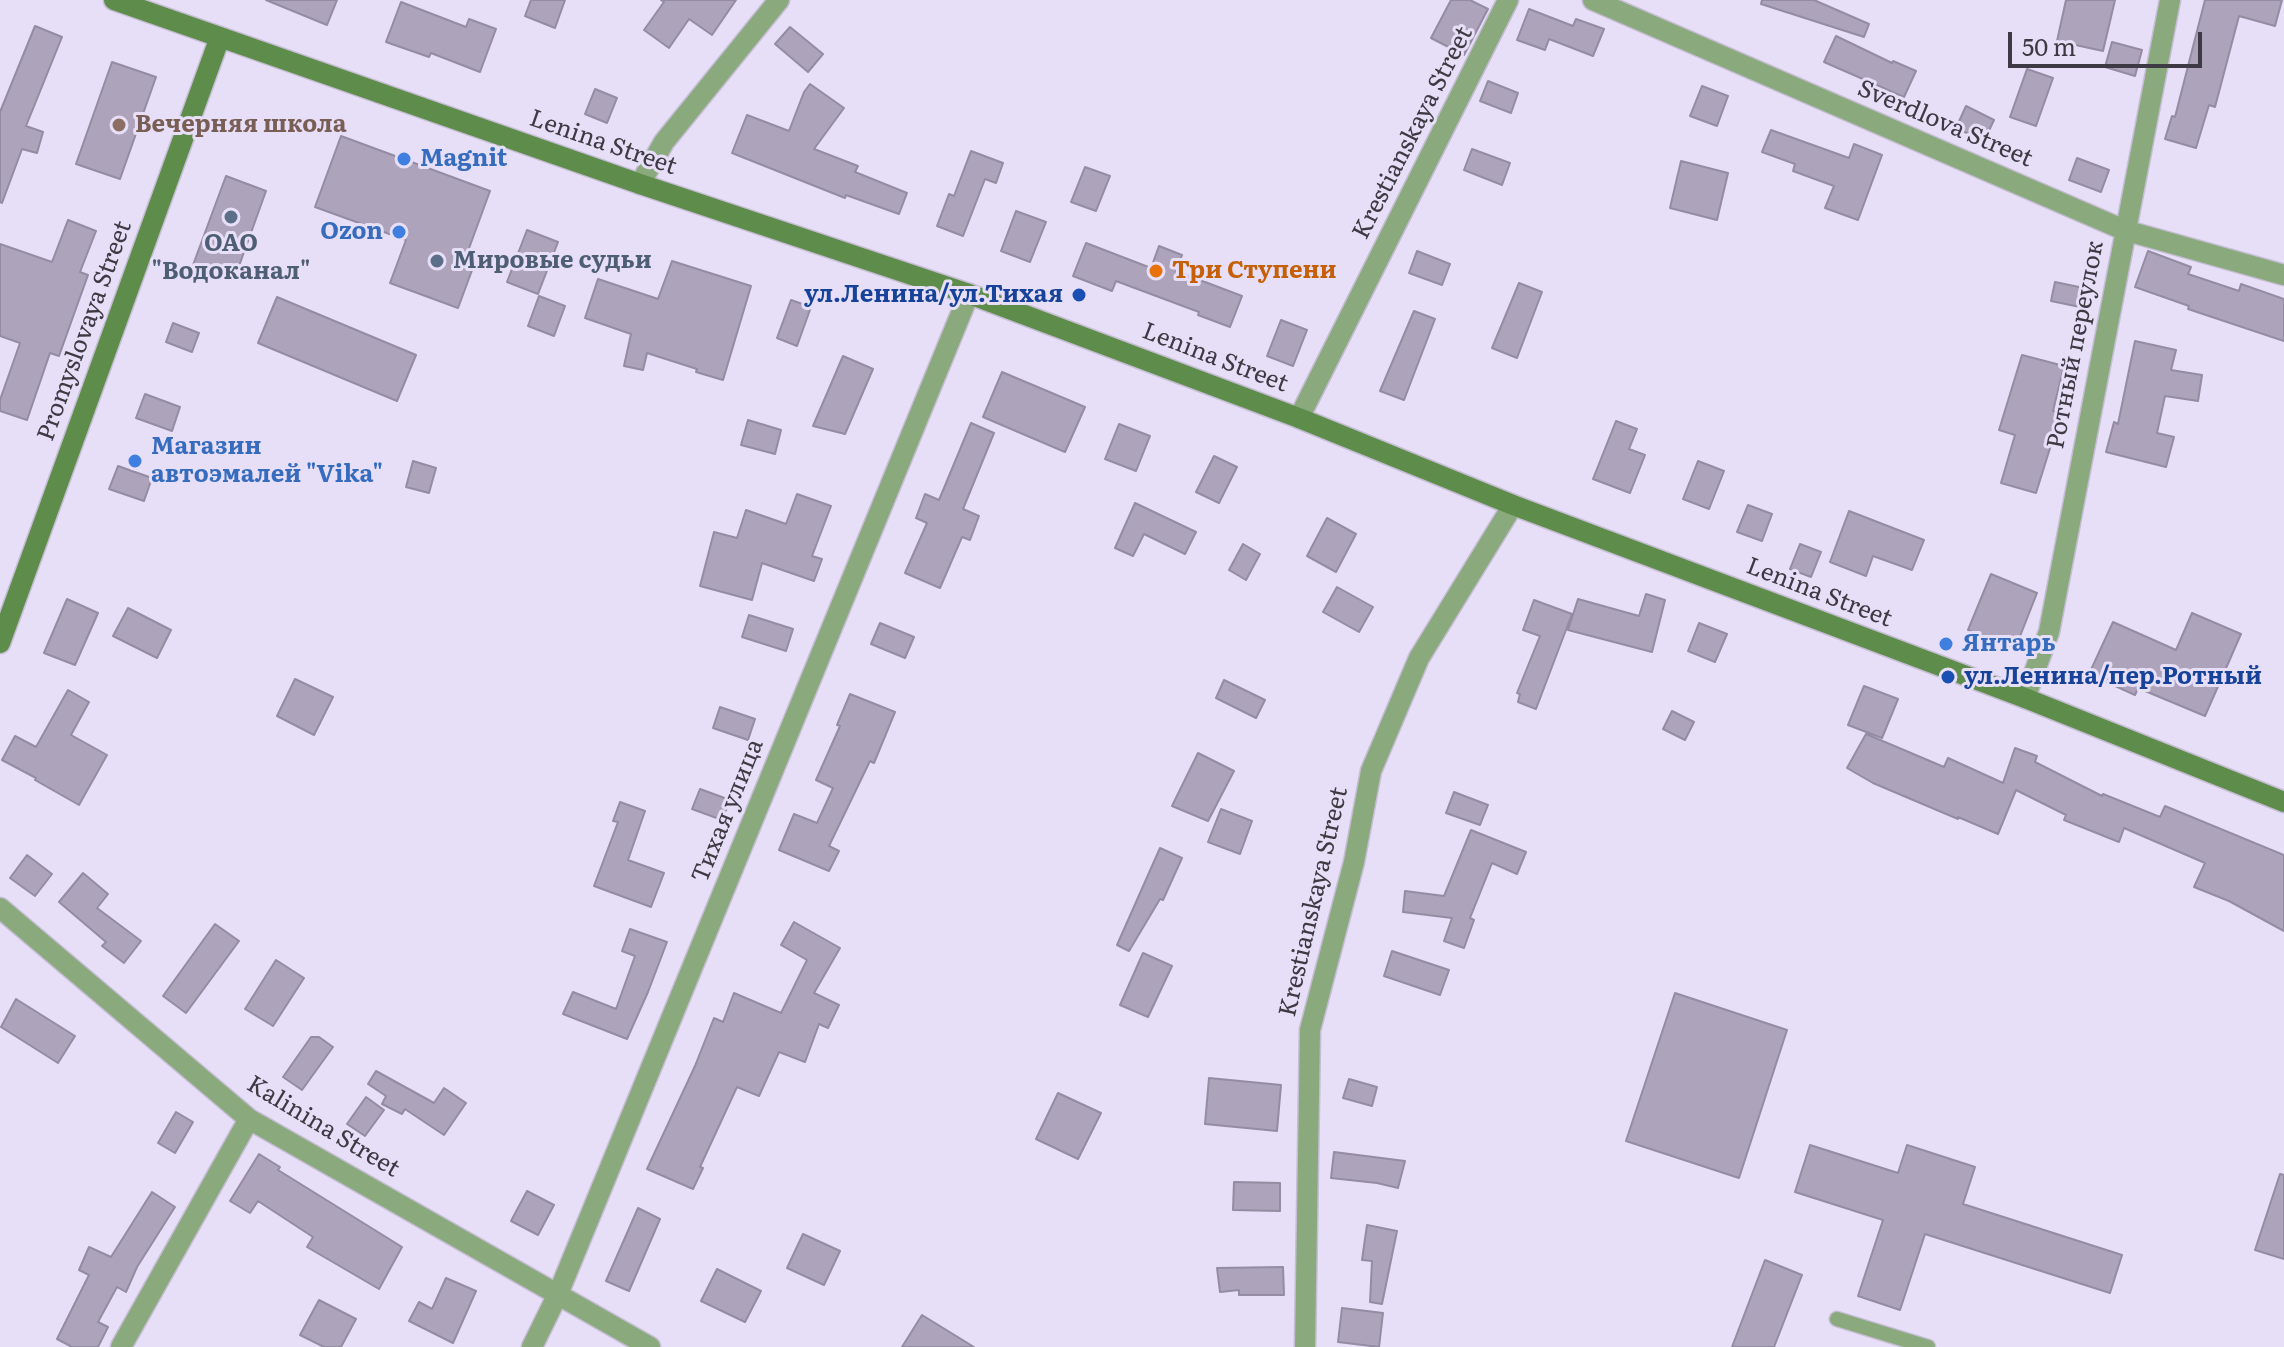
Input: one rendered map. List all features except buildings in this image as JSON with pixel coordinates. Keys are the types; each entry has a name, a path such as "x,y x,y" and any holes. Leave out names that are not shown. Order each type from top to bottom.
{"main road":[{"name":"Lenina Street","path":"114,0 640,184 969,294 1299,418 1513,505 2025,698 2284,802"},
{"name":"Promyslovaya Street","path":"0,643 220,37"}],"street":[{"path":"640,184 664,142 779,0"},
{"name":"Krestianskaya Street","path":"1299,418 1508,0"},
{"name":"Sverdlova Street","path":"1593,0 2124,230 2284,275"},
{"name":"Ротный переулок","path":"2025,698 2049,632 2170,0"},
{"name":"Тихая улица","path":"532,1347 558,1294 969,294"},
{"name":"Krestianskaya Street","path":"1305,1347 1310,1030 1354,862 1371,771 1419,658 1513,505"},
{"name":"Kalinina Street","path":"0,908 249,1119 650,1347"},
{"path":"121,1347 249,1119"}],"lane":[{"path":"1837,1319 1928,1347"}],"place":[{"name":"Вечерняя школа","path":"119,125"},
{"name":"Magnit","path":"404,159"},
{"name":"ОАО \"Водоканал\"","path":"231,217"},
{"name":"Ozon","path":"399,232"},
{"name":"Мировые судьи","path":"437,261"},
{"name":"Три Ступени","path":"1156,271"},
{"name":"ул.Ленина/ул.Тихая","path":"1079,295"},
{"name":"Магазин автоэмалей \"Vika\"","path":"135,461"},
{"name":"Янтарь","path":"1946,644"},
{"name":"ул.Ленина/пер.Ротный","path":"1948,677"}]}
